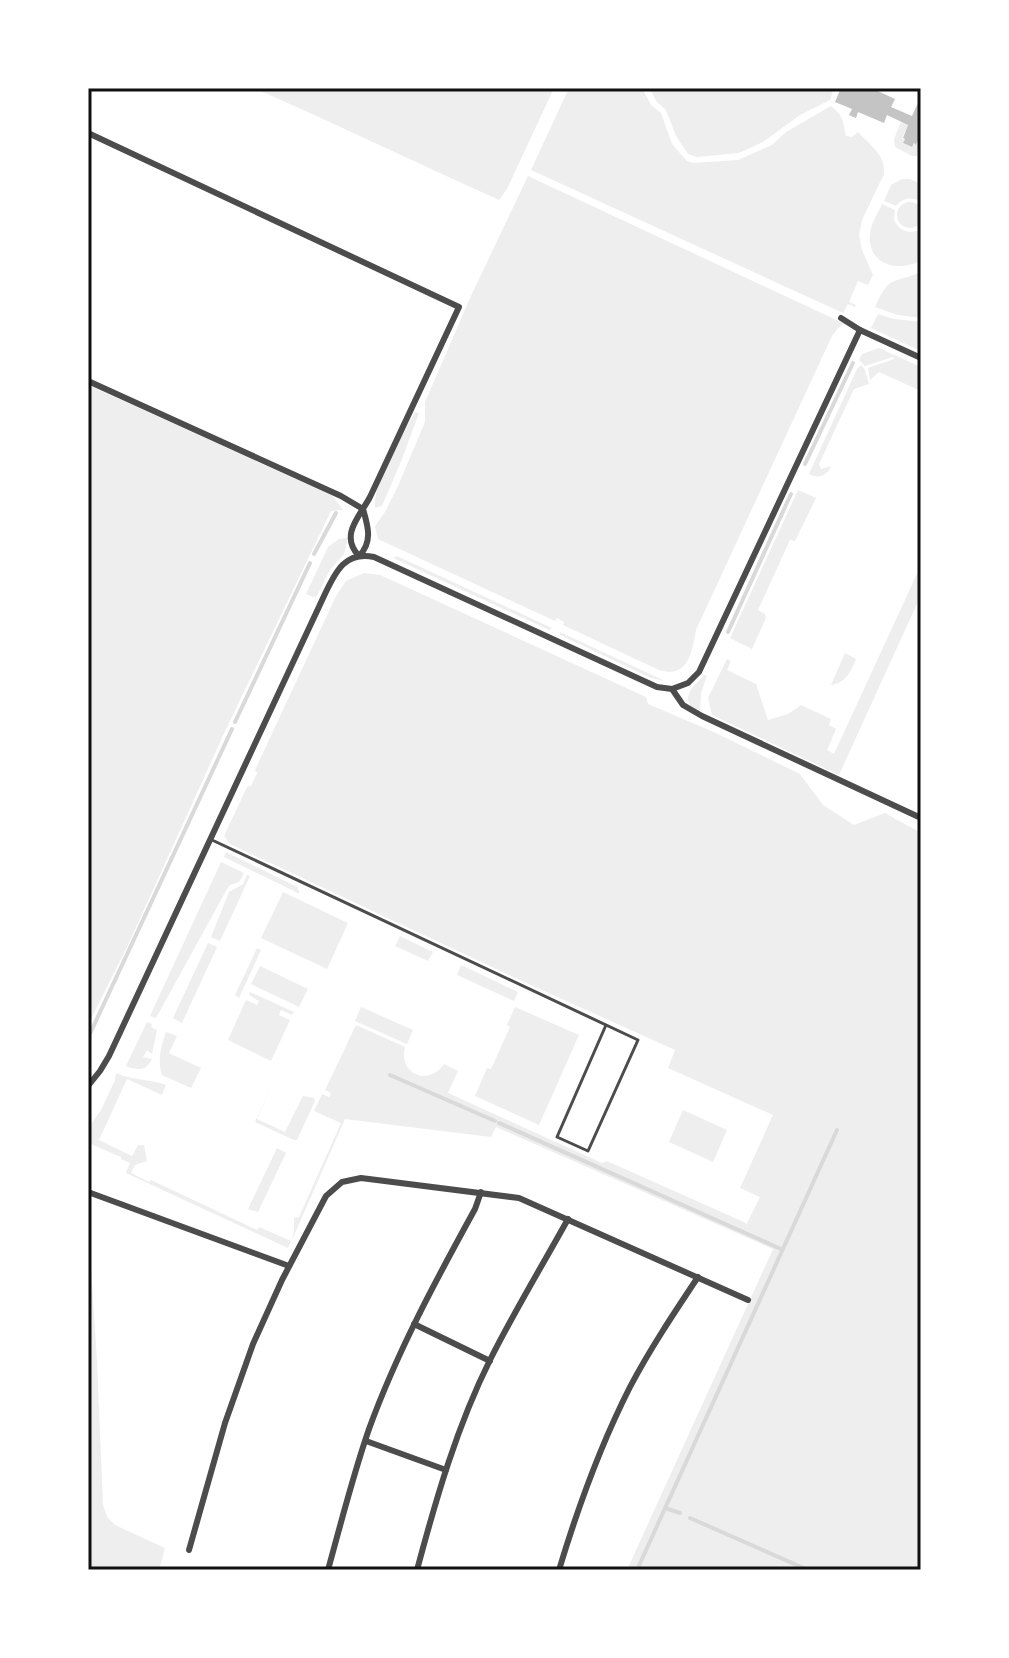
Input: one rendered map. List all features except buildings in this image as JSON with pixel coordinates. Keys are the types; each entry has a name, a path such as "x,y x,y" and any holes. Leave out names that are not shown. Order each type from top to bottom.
{"street":[{"path":"88,133 459,307 355,520 351,548 359,556"},
{"path":"841,318 921,358"},
{"path":"88,1086 109,1056 332,580 342,565 351,558 368,555 657,687 672,689 688,683 699,672 860,330"},
{"path":"88,381 341,496 363,509 368,540 359,556"},
{"path":"672,689 681,703 694,712 921,818"},
{"path":"189,1550 244,1368 289,1266 326,1196 347,1180 372,1179 519,1198 748,1300"},
{"path":"88,1192 289,1266"},
{"path":"328,1570 366,1441 387,1386 414,1324 481,1192"},
{"path":"417,1570 446,1470 490,1361 568,1219"},
{"path":"559,1570 575,1516 614,1420 659,1336 698,1277"},
{"path":"414,1324 490,1361"},
{"path":"366,1441 446,1470"}],"lane":[{"path":"210,840 606,1025 638,1040 588,1151 557,1137 606,1025"}],"shaded area":[{"path":"254,88 554,88 499,200"},
{"path":"569,88 642,88 651,105 661,113 672,144 687,161 693,163 738,160 772,145 786,132 831,106 841,116 846,136 852,137 858,132 876,151 884,167 884,174 862,220 859,235 873,275 868,285 858,281 849,302 855,307 848,304 843,313 531,170"},
{"path":"649,88 834,88 830,100 800,115 763,142 739,153 697,157 688,154 676,136 666,110"},
{"path":"901,122 908,125 903,143 911,147 917,142 921,144 921,156 912,156 895,147 894,139"},
{"path":"528,176 845,324 832,336 696,630 687,661 677,670 659,670 563,625 564,622 557,618 555,621 378,539 375,526 398,486 425,422 425,402"},
{"path":"902,179 921,184 921,202 908,199 896,206 884,201 891,185"},
{"path":"910,202 919,206 923,215 919,224 910,228 901,224 897,215 901,206"},
{"path":"882,204 895,210 894,220 902,229 913,232 921,229 920,261 893,266 873,253 871,230"},
{"path":"921,272 921,318 898,315 875,307 888,285"},
{"path":"878,314 921,322 921,351 871,328"},
{"path":"879,348 921,367 921,391 879,372 870,380 868,368 894,359 865,366 859,360 862,354"},
{"path":"861,365 869,384 854,389 819,464 821,469 831,466 822,476 809,474 857,369"},
{"path":"88,385 333,496 343,510 331,511 88,1025"},
{"path":"415,412 419,413 402,459 382,506 375,508 383,473"},
{"path":"798,490 816,498 795,541 790,540 758,610 766,618 752,649 730,638"},
{"path":"348,538 344,554 330,570 317,596 306,594 328,547 339,539"},
{"path":"397,556 552,628 549,630 393,558"},
{"path":"921,565 921,595 839,775 712,715 708,698 727,659 731,661 727,670 756,684 768,720 788,714 801,705 831,719 829,725 836,729 827,750 834,754"},
{"path":"364,573 380,575 646,697 648,704 800,774 823,805 854,825 885,813 921,833 921,1570 627,1570 773,1249 496,1127 491,1137 345,1119 292,1240 294,1218 299,1217 341,1123 314,1111 322,1094 329,1097 331,1093 325,1090 356,1025 405,1047 406,1064 416,1074 430,1075 444,1064 458,1071 448,1093 746,1225 760,1197 740,1188 773,1115 668,1068 675,1050 230,844 224,836 247,787 251,786 257,773 255,770 336,596 346,581"},
{"path":"560,632 665,681 651,678 560,635"},
{"path":"845,653 856,659 844,679 831,685"},
{"path":"704,675 707,676 701,693 700,712 691,707 688,697"},
{"path":"226,852 297,887 300,894 224,857"},
{"path":"221,862 244,873 239,882 227,889 156,1018 150,1016"},
{"path":"247,875 250,876 220,941 211,937 229,892 243,884"},
{"path":"283,892 348,923 327,969 261,938"},
{"path":"400,936 433,952 428,961 395,946"},
{"path":"208,943 217,947 182,1023 173,1018"},
{"path":"257,948 261,950 239,998 235,995"},
{"path":"461,965 518,992 514,1001 457,975"},
{"path":"260,966 308,989 299,1007 251,984"},
{"path":"250,992 294,1012 292,1015 281,1010 279,1015 290,1020 271,1061 228,1040 246,1000 257,1005 259,1001 249,995"},
{"path":"361,1007 413,1030 407,1044 355,1021"},
{"path":"515,1007 579,1035 539,1125 475,1096 510,1027 507,1025"},
{"path":"147,1022 157,1030 152,1054 147,1050 143,1057 152,1059 141,1069 126,1066"},
{"path":"166,1032 177,1036 169,1053 201,1068 191,1088 162,1075 160,1058"},
{"path":"116,1073 166,1085 162,1095 127,1079 99,1140 132,1156 138,1145 144,1145 147,1161 135,1165 131,1173 257,1230 259,1227 291,1241 288,1248 126,1173 130,1163 88,1143 88,1128 101,1110"},
{"path":"273,1083 257,1119 285,1132 303,1096 314,1098 297,1140 255,1122"},
{"path":"683,1110 727,1130 713,1162 669,1142"},
{"path":"277,1148 286,1153 258,1212 248,1209"},
{"path":"88,1219 103,1504 107,1517 115,1525 165,1548 159,1570 88,1570"}],"waterway":[{"path":"805,464 853,363"},
{"path":"728,632 791,494"},
{"path":"314,554 336,513"},
{"path":"235,722 310,563"},
{"path":"88,1038 232,729"},
{"path":"390,1075 495,1121"},
{"path":"499,1123 781,1249"},
{"path":"637,1570 837,1130"},
{"path":"665,1508 680,1513"},
{"path":"690,1518 808,1570"}]}
